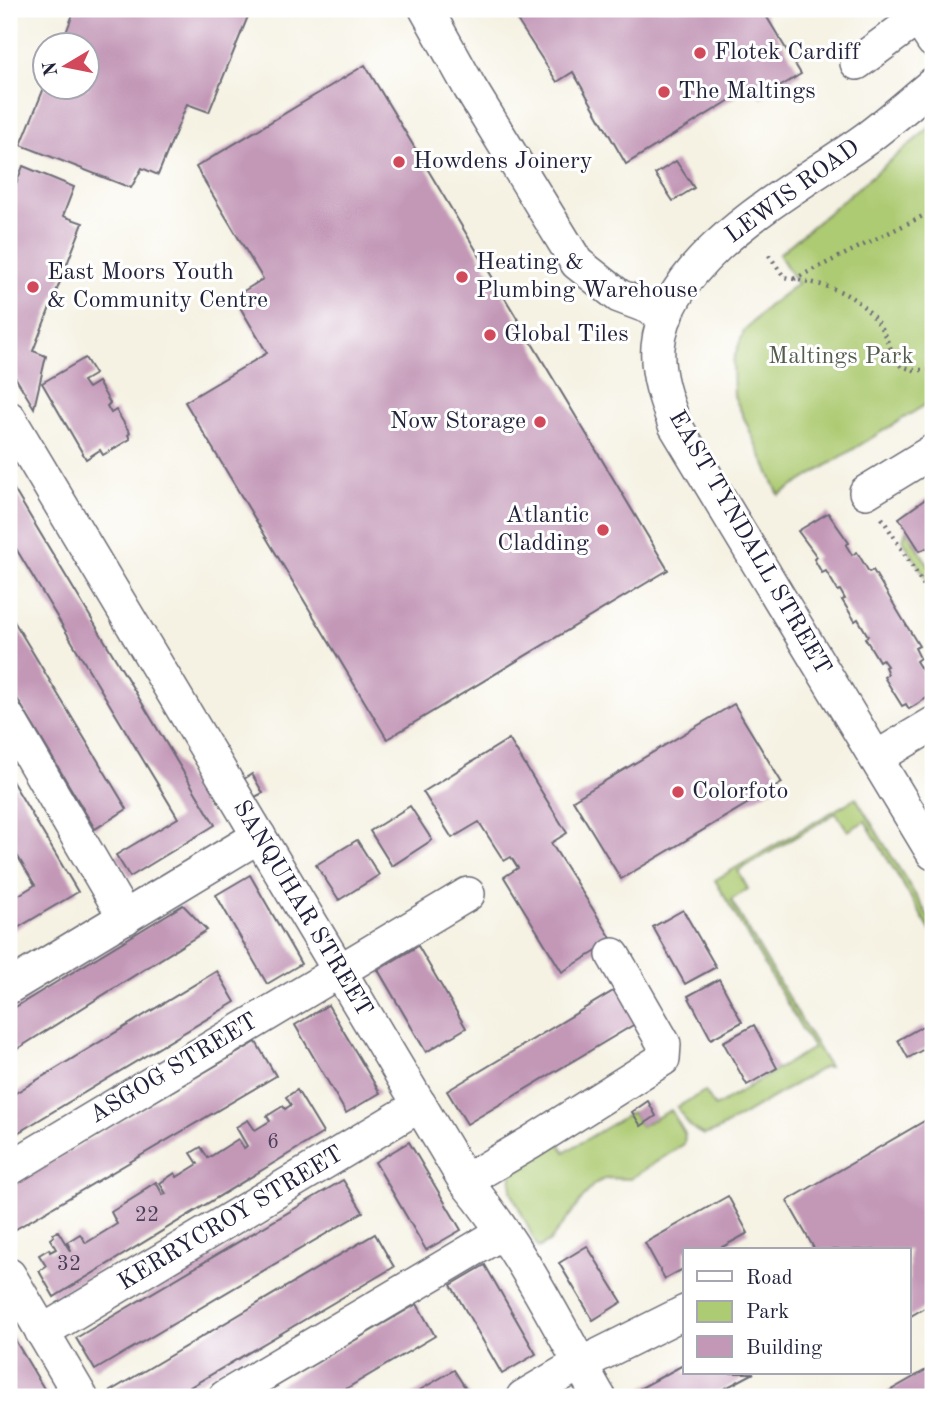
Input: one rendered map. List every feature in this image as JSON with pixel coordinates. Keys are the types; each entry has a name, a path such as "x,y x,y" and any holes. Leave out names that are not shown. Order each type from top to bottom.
{"street":[{"path":"426,9 470,88 577,263 619,296 667,314"},
{"path":"857,63 918,18 933,41"},
{"name":"LEWIS ROAD","path":"667,314 692,271 719,245 790,188 867,138 933,83"},
{"name":"EAST TYNDALL STREET","path":"667,314 658,348 659,372 675,425 933,853"},
{"name":"SANQUHAR STREET","path":"9,418 465,1181 491,1212 599,1397"},
{"path":"866,492 933,450"},
{"path":"9,719 125,918"},
{"path":"876,758 933,723"},
{"path":"9,987 259,836"},
{"name":"ASGOG STREET","path":"9,1169 468,894"},
{"path":"465,1181 663,1059 664,1044 613,955"},
{"name":"KERRYCROY STREET","path":"42,1332 420,1105"},
{"path":"225,1397 503,1232"},
{"path":"9,1275 81,1397"},
{"path":"523,1397 683,1313"}],"path":[{"path":"793,279 933,211"},
{"path":"769,255 783,277 822,284 853,297 870,312 901,366 914,370 933,370"},
{"path":"866,492 933,600"}],"green space":[{"name":"Maltings Park","path":"933,125 933,400 779,495 734,396 733,361 744,331 767,307 797,284 779,254"},
{"path":"906,530 933,572 933,590 903,540"},
{"path":"856,798 933,924 933,935 865,821 848,831 836,813 738,871 748,889 731,900 829,1067 824,1067 716,1131 704,1135 699,1133 685,1120 677,1107 705,1091 715,1107 813,1048 715,880"},
{"path":"671,1110 685,1134 684,1144 630,1179 606,1178 594,1184 549,1242 538,1248 511,1191 512,1173 559,1143 565,1152 632,1112 641,1126"}],"building":[{"path":"75,9 251,9 209,112 187,104 158,175 142,168 131,188 21,145 38,102 102,102 102,32 66,32"},
{"name":"The Maltings","path":"510,9 762,9 801,74 761,98 753,86 626,164 573,72 557,82"},
{"path":"365,65 668,570 387,739 185,402 267,353 234,297 263,279 196,167"},
{"path":"676,161 694,188 673,201 655,174"},
{"name":"East Moors Youth & Community Centre","path":"23,166 74,187 63,216 83,223 33,351 46,356 34,408 9,367 9,202"},
{"path":"85,358 95,374 83,381 88,388 98,382 110,403 107,406 111,413 116,410 130,433 130,439 103,455 100,450 86,459 42,383"},
{"path":"9,481 215,825 130,877 116,855 178,818 9,537"},
{"path":"927,498 929,501 933,498 933,545 920,551 899,518"},
{"path":"828,513 849,543 846,545 852,555 857,552 869,572 873,570 919,646 915,648 920,658 916,661 929,682 933,680 933,694 909,709 906,704 902,706 884,677 888,674 885,667 887,666 882,659 879,661 865,638 868,636 858,619 855,621 842,600 845,599 840,590 838,591 826,571 822,573 814,559 817,557 798,531"},
{"path":"9,613 127,809 95,829 9,685"},
{"name":"Colorfoto","path":"734,704 782,783 621,879 573,800"},
{"path":"509,739 567,833 551,843 613,941 562,972 504,877 518,868 511,857 504,861 479,822 452,838 423,792"},
{"path":"252,774 263,793 255,797 244,779"},
{"path":"9,776 78,892 9,933 9,901 35,885 9,842"},
{"path":"410,806 432,840 392,866 370,831"},
{"path":"357,840 379,875 339,900 316,865"},
{"path":"250,875 301,964 267,984 216,895"},
{"path":"183,905 207,930 9,1054 9,1011"},
{"path":"683,910 716,967 685,984 653,927"},
{"path":"418,946 466,1028 426,1052 378,970"},
{"path":"217,971 235,1002 9,1138 9,1097"},
{"path":"719,979 742,1022 711,1039 688,996"},
{"path":"625,984 645,1018 467,1124 447,1091"},
{"path":"328,1005 380,1093 346,1113 295,1025"},
{"path":"754,1025 777,1068 747,1085 723,1042"},
{"path":"923,1026 933,1044 908,1058 898,1040"},
{"path":"256,1042 276,1076 9,1233 9,1187"},
{"path":"297,1090 323,1133 54,1297 39,1271 46,1266 39,1255 49,1249 50,1252 56,1249 50,1239 53,1234 58,1231 70,1251 67,1242 80,1234 86,1243 117,1224 111,1212 156,1182 163,1195 166,1194 160,1183 175,1173 177,1177 198,1164 191,1153 201,1147 208,1158 238,1139 244,1148 247,1146 236,1127 248,1120 255,1130 270,1121 267,1116 283,1106 285,1109 291,1105 286,1097"},
{"path":"648,1101 656,1116 641,1126 632,1112"},
{"path":"933,1116 933,1303 911,1316 911,1248 814,1248 787,1201"},
{"path":"409,1142 461,1230 426,1250 375,1162"},
{"path":"343,1180 363,1212 95,1370 76,1338"},
{"path":"728,1196 748,1233 721,1248 683,1248 683,1269 665,1279 645,1243"},
{"path":"375,1234 394,1267 173,1397 110,1397 107,1393"},
{"path":"587,1246 622,1302 593,1320 559,1263"},
{"path":"485,1265 536,1354 502,1374 451,1285"},
{"path":"417,1304 435,1336 332,1397 258,1397"},
{"path":"9,1330 49,1397 9,1397"},
{"path":"683,1365 683,1374 752,1374 709,1397 628,1395"},
{"path":"933,1366 933,1397 879,1397"},
{"path":"454,1370 471,1397 408,1397"}],"place":[{"name":"Flotek Cardiff","path":"700,53"},
{"name":"The Maltings","path":"664,92"},
{"name":"Howdens Joinery","path":"399,162"},
{"name":"Heating & Plumbing Warehouse","path":"462,277"},
{"name":"East Moors Youth & Community Centre","path":"33,287"},
{"name":"Global Tiles","path":"490,335"},
{"name":"Now Storage","path":"540,422"},
{"name":"Atlantic Cladding","path":"603,530"},
{"name":"Colorfoto","path":"678,792"}]}
